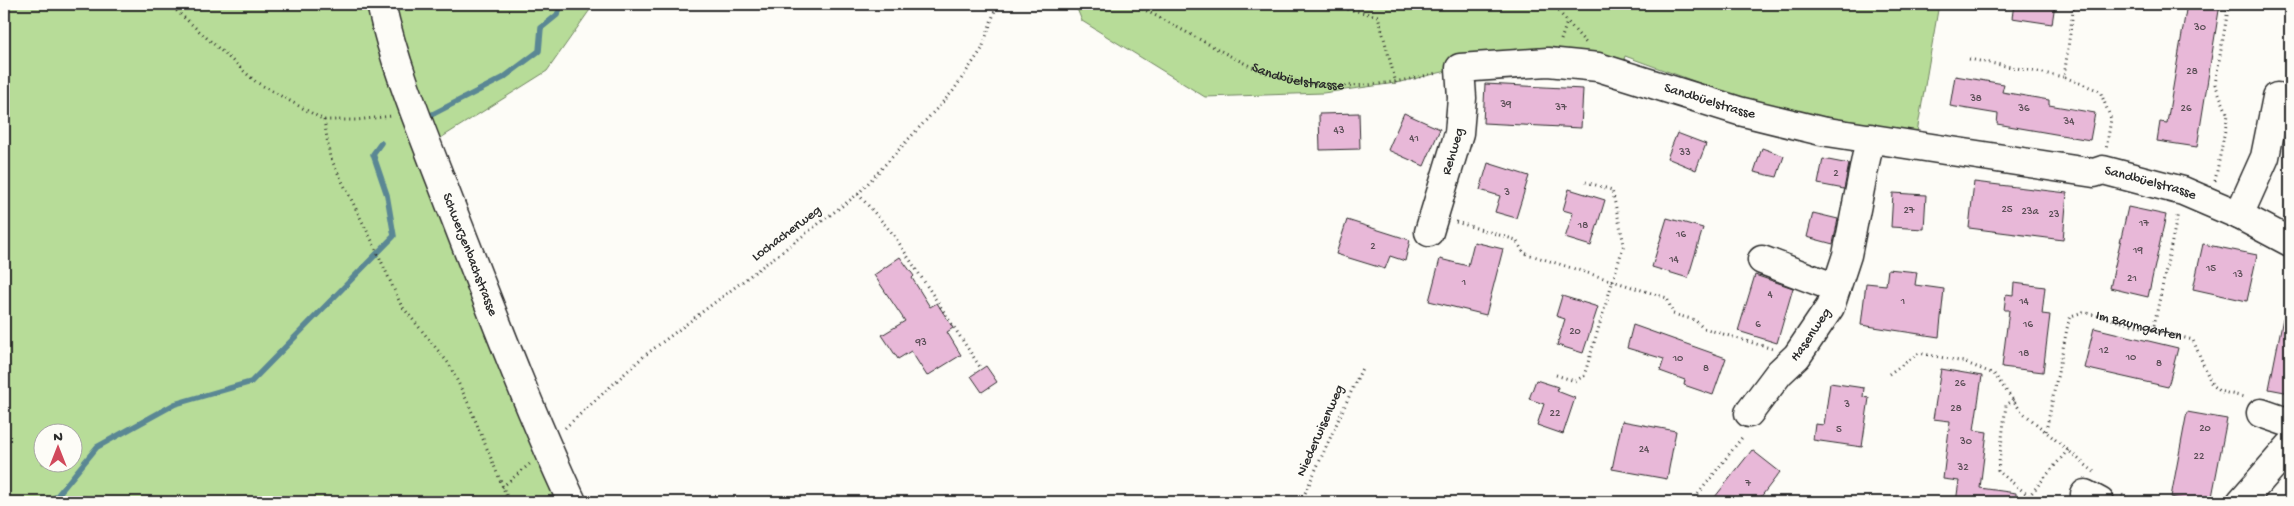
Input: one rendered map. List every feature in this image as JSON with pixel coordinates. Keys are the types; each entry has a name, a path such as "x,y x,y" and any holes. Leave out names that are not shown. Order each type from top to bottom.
{"street":[{"name":"Schwerzenbachstrasse","path":"381,4 387,33 415,111 486,296 546,445 572,502"},
{"name":"Sandbüelstrasse","path":"1460,68 1548,62 1598,67 1739,111 1821,131 2094,173 2103,170 2183,191 2239,215 2290,242"},
{"name":"Rehweg","path":"1431,224 1459,133 1462,98 1460,68"},
{"path":"2239,215 2265,157 2277,98"},
{"name":"Hasenweg","path":"1749,413 1778,373 1797,356 1830,307 1847,255 1870,138"},
{"path":"1762,260 1836,288"},
{"path":"2253,405 2290,423"},
{"path":"2241,502 2290,446"}],"path":[{"path":"169,4 256,82 324,120 356,120 415,111"},
{"name":"Lochacherweg","path":"502,487 532,462 546,445 644,356 858,194 953,91 982,48 998,4"},
{"name":"Sandbüelstrasse","path":"1133,4 1239,60 1278,77 1322,86 1365,86 1396,83 1460,68"},
{"path":"1350,4 1348,9 1378,16 1396,83"},
{"path":"1552,4 1567,22"},
{"path":"2064,76 2074,4"},
{"path":"2210,204 2228,114 2215,84 2229,4"},
{"path":"1969,58 2064,76 2100,91 2111,119 2103,170"},
{"path":"324,120 330,157 402,305 449,364 469,405 508,502"},
{"path":"1556,374 1575,381 1584,376 1624,244 1612,190 1586,182"},
{"path":"2154,330 2183,191"},
{"path":"858,194 893,234 980,366"},
{"path":"1431,224 1516,240 1524,253 1667,298 1673,314 1695,320 1703,328 1797,356"},
{"name":"Im Baumgarten","path":"2046,431 2068,324 2072,316 2083,312 2193,340 2212,386 2219,391 2253,405"},
{"path":"1889,374 1919,353 1964,362 1994,374 2021,411 2068,450 2100,490 2132,502"},
{"name":"Niederwisenweg","path":"1301,502 1362,368"},
{"path":"2014,400 2006,406 1998,471 2029,496"},
{"path":"1692,502 1747,432 1749,413"},
{"path":"2020,502 2029,496 2068,450"}],"green space":[{"path":"4,4 594,4 547,71 428,146 573,502 4,502"},
{"path":"1075,4 1939,4 1915,144 1749,101 1625,56 1620,74 1460,68 1396,83 1323,93 1205,97 1082,21"}],"building":[{"path":"2014,4 2055,4 2052,24 2012,18"},
{"path":"2187,4 2220,4 2197,147 2157,141 2160,122 2167,123"},
{"path":"1955,76 2004,84 2002,92 2049,100 2049,105 2095,113 2090,140 1997,124 1998,114 1950,106"},
{"path":"1485,84 1583,89 1581,128 1483,123"},
{"path":"1359,113 1360,149 1320,150 1319,114"},
{"path":"1404,113 1440,129 1424,166 1388,150"},
{"path":"1677,133 1706,144 1696,170 1667,158"},
{"path":"1762,148 1784,156 1777,177 1754,172"},
{"path":"1823,159 1849,164 1844,189 1818,184"},
{"path":"1488,163 1529,176 1516,218 1495,212 1500,196 1480,190"},
{"path":"1974,182 2067,193 2063,240 1969,228"},
{"path":"1569,189 1605,200 1591,246 1565,238 1573,213 1563,210"},
{"path":"1893,193 1926,195 1924,229 1891,227"},
{"path":"2128,207 2166,215 2148,297 2110,288"},
{"path":"1813,213 1838,219 1833,244 1807,237"},
{"path":"1667,218 1703,228 1688,278 1652,267"},
{"path":"1347,220 1410,240 1405,261 1390,256 1385,269 1336,254"},
{"path":"1474,242 1503,249 1486,315 1429,301 1440,259 1468,266"},
{"path":"2203,244 2257,255 2247,301 2193,289"},
{"path":"900,257 914,276 912,278 930,307 937,303 953,328 947,332 961,355 927,376 911,351 898,359 882,335 905,321 874,275"},
{"path":"1888,269 1917,272 1915,285 1944,289 1939,337 1861,325 1866,283 1886,285"},
{"path":"1755,275 1793,288 1777,343 1738,331"},
{"path":"2014,283 2045,287 2042,314 2050,315 2043,372 2002,367 2009,310 2004,310 2006,294 2013,295"},
{"path":"1562,296 1598,307 1583,353 1557,345 1565,319 1556,316"},
{"path":"2283,318 2290,319 2290,393 2269,389"},
{"path":"1633,325 1726,358 1713,395 1684,385 1685,380 1660,371 1664,359 1627,348"},
{"path":"2094,328 2178,348 2168,387 2084,368"},
{"path":"986,366 997,382 982,392 971,376"},
{"path":"1941,369 1982,376 1974,430 1987,432 1980,488 2016,493 2016,502 1956,502 1959,481 1943,479 1950,421 1933,419"},
{"path":"1536,380 1558,387 1557,391 1575,398 1563,434 1537,425 1544,404 1529,399"},
{"path":"1830,383 1864,388 1863,397 1869,398 1862,447 1813,440 1815,424 1824,425"},
{"path":"2187,412 2227,419 2211,502 2195,502 2171,497"},
{"path":"1622,421 1676,431 1667,479 1612,469"},
{"path":"1752,450 1780,472 1757,502 1711,502"}],"waterway":[{"path":"431,115 503,78 539,51 541,28 557,15 562,4"},
{"path":"52,502 97,447 175,404 251,382 394,236 387,195 373,154 381,143"}]}
